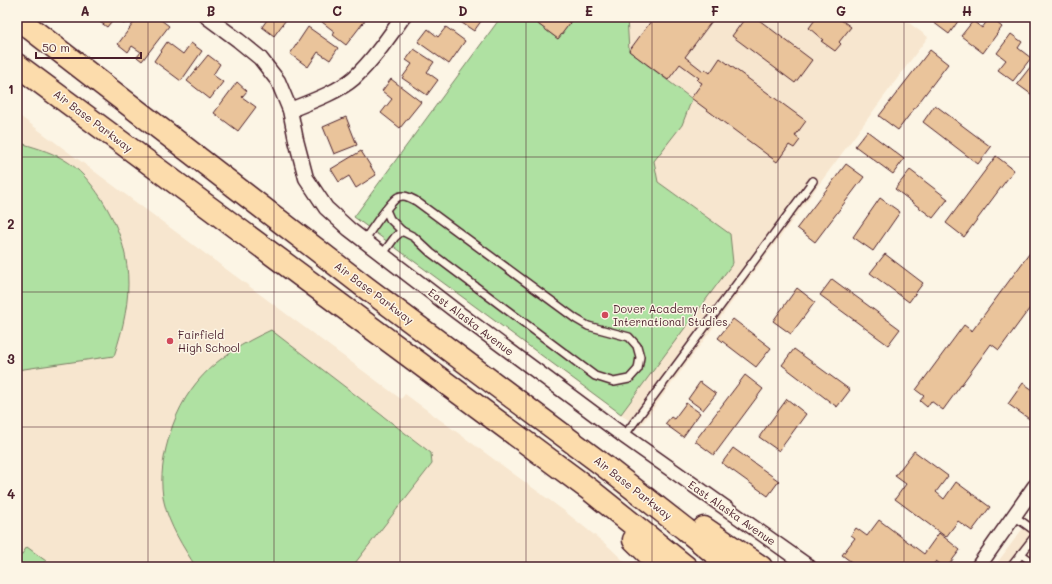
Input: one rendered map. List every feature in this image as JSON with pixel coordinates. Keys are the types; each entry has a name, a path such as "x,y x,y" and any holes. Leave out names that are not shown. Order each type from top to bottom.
{"main road":[{"name":"Air Base Parkway","path":"17,18 359,282 607,468 686,529 731,567"},
{"name":"Air Base Parkway","path":"18,65 590,490 686,567"},
{"path":"607,468 669,504 761,567"},
{"path":"590,490 635,542 662,567"}],"street":[{"name":"East Alaska Avenue","path":"207,17 260,58 278,81 290,110 306,178 326,208 382,255 457,312 624,436 809,567"},
{"path":"290,110 328,94 353,79 378,52 403,17"},
{"path":"978,567 1035,486"}],"lane":[{"path":"624,436 813,181"},
{"path":"364,240 390,204 399,197 407,196 416,201 576,319 588,326 629,337 637,346 640,357 638,369 629,379 614,382 595,376 431,253 414,237 402,232 390,219 386,210"},
{"path":"382,255 395,237 402,232"},
{"path":"1014,516 1035,531"},
{"path":"1011,567 1035,536"},
{"path":"1021,554 1035,564"}],"shaded area":[{"name":"Dover Academy for International Studies","path":"501,17 901,17 928,37 639,428 354,217"},
{"name":"Fairfield High School","path":"17,114 401,399 405,394 563,510 608,546 630,567 17,567"},
{"path":"1035,512 1035,567 994,567"}],"green space":[{"name":"Dover Academy for International Studies","path":"501,17 529,17 558,39 574,17 627,17 629,51 692,99 682,125 654,161 658,182 730,234 733,263 621,414 354,217"},
{"path":"17,142 41,149 63,159 74,167 93,187 112,218 120,237 128,275 128,294 125,314 114,356 17,370"},
{"path":"271,330 431,453 432,464 352,567 196,567 177,536 166,511 162,488 163,461 173,426 181,407 191,390 203,375 217,362 251,340"},
{"path":"27,547 46,561 41,567 17,567 17,561"}],"building":[{"path":"93,17 115,17 107,27"},
{"path":"115,17 129,17 124,24"},
{"path":"138,17 157,17 169,26 142,61 137,57 141,52 132,46 128,52 118,44"},
{"path":"269,17 288,17 274,36 262,27"},
{"path":"326,17 364,17 366,19 346,45 333,35 335,32 322,22"},
{"path":"453,17 484,17 474,31"},
{"path":"543,17 561,17 570,23 558,39 538,24"},
{"path":"563,17 574,17 570,22"},
{"path":"654,17 715,17 685,57 703,71 705,69 710,73 720,58 806,121 795,136 800,140 794,148 789,145 777,162 691,98 702,83 697,80 699,78 680,64 668,80 629,51"},
{"path":"746,17 755,17 812,60 795,83 732,36"},
{"path":"817,17 837,17 851,27 839,42 841,44 835,51 821,41 823,40 809,28"},
{"path":"937,17 961,17 949,34 933,22"},
{"path":"990,17 1002,27 983,53 961,36 973,21 982,28"},
{"path":"308,27 338,48 330,60 318,52 308,67 290,54"},
{"path":"446,27 465,41 449,64 418,42 428,29 438,37"},
{"path":"1011,34 1022,42 1018,48 1031,58 1013,81 998,70 1006,60 997,53"},
{"path":"167,42 183,54 191,43 202,51 181,81 154,61"},
{"path":"414,49 434,62 427,72 438,80 427,95 402,78 412,64 406,60"},
{"path":"930,50 948,64 898,130 879,116"},
{"path":"208,55 220,64 213,75 223,82 210,99 187,81"},
{"path":"1035,61 1035,97 1017,84"},
{"path":"391,79 421,102 400,128 381,113 392,99 382,91"},
{"path":"237,82 247,91 242,97 256,107 238,131 214,113"},
{"path":"935,105 991,147 978,164 923,122"},
{"path":"346,117 357,145 334,154 323,127"},
{"path":"867,131 904,159 893,174 855,146"},
{"path":"361,151 376,175 356,188 349,176 339,182 331,169"},
{"path":"996,156 1014,170 964,237 946,223"},
{"path":"846,164 864,177 815,242 797,228"},
{"path":"910,170 948,199 933,218 895,189"},
{"path":"880,198 900,212 873,251 853,237"},
{"path":"1035,246 1035,301 999,350 991,344 943,410 931,401 927,407 920,401 924,396 916,390 964,325 972,331"},
{"path":"885,254 923,283 909,302 870,273"},
{"path":"832,279 900,329 888,345 820,295"},
{"path":"797,288 815,302 791,334 773,321"},
{"path":"733,319 771,348 756,367 718,338"},
{"path":"794,349 850,390 837,407 782,365"},
{"path":"745,375 763,389 714,455 695,441"},
{"path":"700,382 716,394 703,410 688,399"},
{"path":"1023,383 1033,390 1035,388 1035,423 1008,404"},
{"path":"787,399 806,414 779,451 759,437"},
{"path":"686,403 700,413 683,437 665,424 671,417 674,419"},
{"path":"733,448 779,481 768,496 722,463"},
{"path":"914,451 948,476 936,492 944,499 956,482 990,507 972,531 958,521 946,537 895,499 906,484 895,476"},
{"path":"879,520 924,554 939,533 960,550 947,567 944,567 936,561 931,567 891,567 885,562 881,567 858,567 842,555 855,538 851,535 856,528 867,536"}],"place":[{"name":"Dover Academy for International Studies","path":"605,315"},
{"name":"Fairfield High School","path":"170,341"}]}
